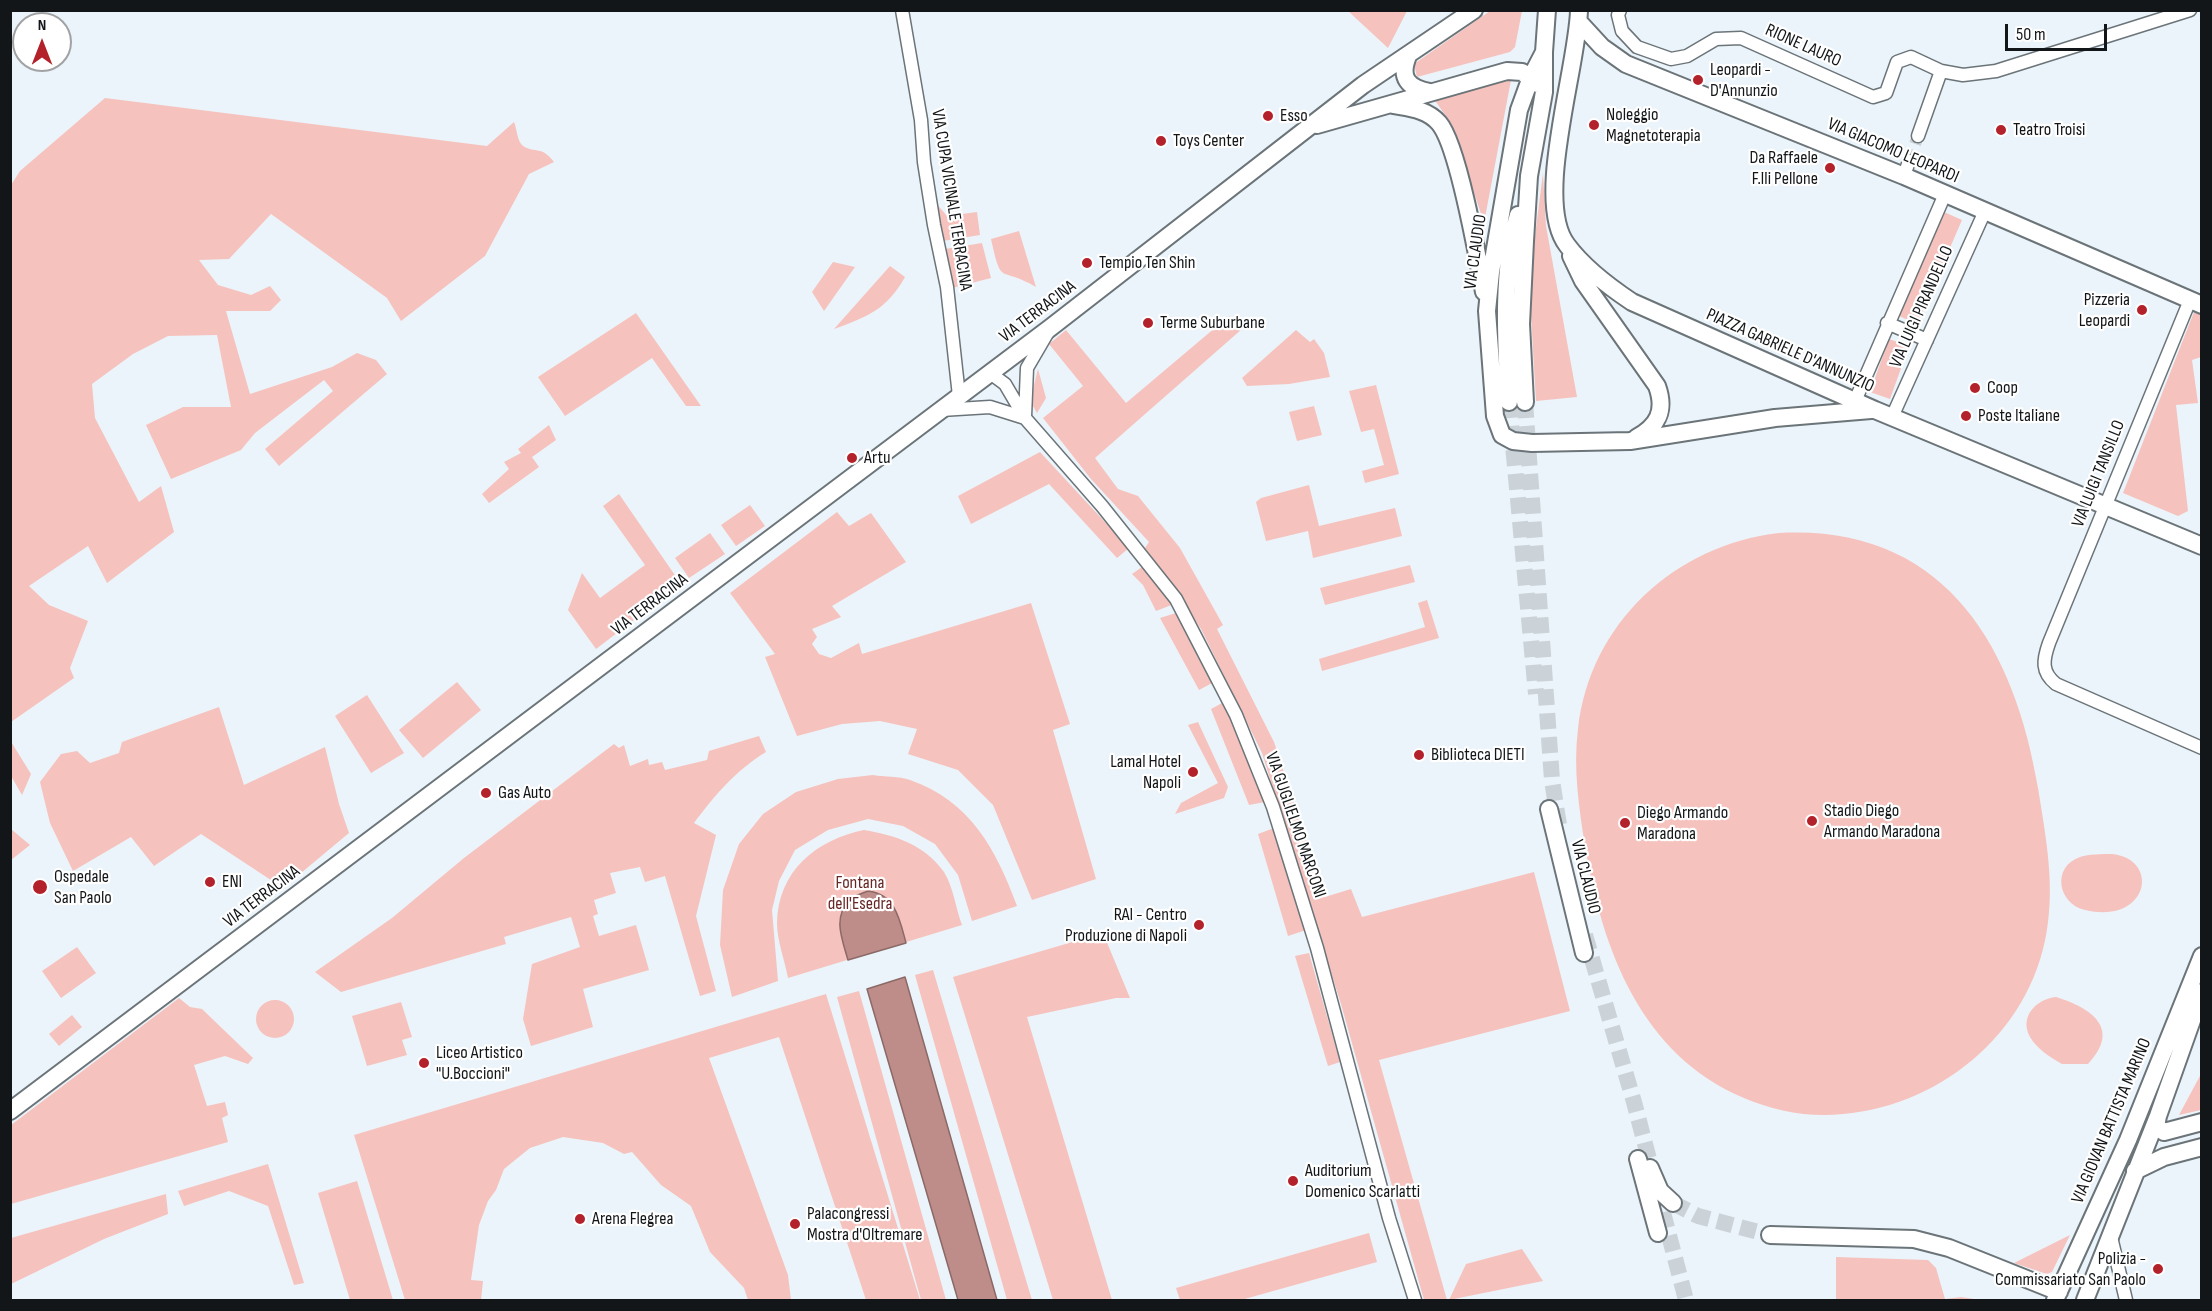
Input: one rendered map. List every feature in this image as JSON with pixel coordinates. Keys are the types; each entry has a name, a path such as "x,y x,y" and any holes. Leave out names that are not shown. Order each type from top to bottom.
{"main road":[{"name":"VIA TERRACINA","path":"10,1111 1050,328 1362,85 1474,10"},
{"name":"VIA CLAUDIO","path":"1517,402 1529,176 1544,92 1544,52 1548,10"},
{"path":"1581,14 1556,154 1553,192 1565,243 1583,281 1653,380 1660,396 1662,406 1656,424 1649,431 1630,441"},
{"name":"VIA GIACOMO LEOPARDI","path":"1581,14 1602,47 1626,63 1906,169 1945,194 2196,302"},
{"name":"VIA CLAUDIO","path":"1502,435 1495,416 1487,311 1507,175 1520,110 1531,77 1544,52"},
{"path":"1408,56 1404,71 1407,83 1431,93"},
{"name":"VIA TERRACINA","path":"1311,127 1507,71 1522,72 1531,77"},
{"path":"1531,77 1544,92"},
{"path":"1389,104 1420,110 1439,123 1446,134 1475,240 1487,311"},
{"name":"PIAZZA GABRIELE D'ANNUNZIO","path":"1565,243 1604,283 1632,302 1875,410"},
{"path":"1875,410 2202,546"},
{"name":"PIAZZA GABRIELE D'ANNUNZIO","path":"1502,435 1513,441 1532,443 1630,441 1776,418 1875,410"},
{"name":"VIA CLAUDIO","path":"1549,809 1584,953"},
{"name":"VIA GIOVAN BATTISTA MARINO","path":"2057,1296 2128,1140 2202,956"},
{"name":"VIA GIOVAN BATTISTA MARINO","path":"2085,1300 2135,1171 2161,1124 2200,1000"},
{"path":"2161,1124 2202,1122"},
{"path":"2135,1171 2164,1157 2202,1147"},
{"path":"1658,1233 1644,1163 1660,1191 1673,1203"},
{"path":"1770,1235 1914,1239 1948,1248 2057,1296"}],"street":[{"name":"VIA CUPA VICINALE TERRACINA","path":"902,10 920,116 924,162 934,225 947,288 959,396"},
{"name":"RIONE LAURO","path":"1620,10 1618,15 1622,31 1637,47 1671,59 1687,56 1716,39 1741,38 1873,97 1886,93 1897,62 1911,57 1941,70 1963,75 1996,71 2190,10"},
{"path":"1918,136 1941,70"},
{"name":"VIA LUIGI PIRANDELLO","path":"1855,401 1945,194"},
{"name":"VIA LUIGI PIRANDELLO","path":"1892,417 1984,211"},
{"name":"VIA LUIGI TANSILLO","path":"2196,302 2106,506 2049,643 2044,671 2056,684 2202,748"},
{"path":"1887,323 1927,340"},
{"path":"941,410 990,407 1025,418 1027,368 1050,328"},
{"name":"VIA GUGLIELMO MARCONI","path":"990,373 1005,384 1025,418 1102,506 1176,599 1236,715 1273,807 1317,948 1389,1218 1415,1300"},
{"path":"2111,1237 2126,1300"}],"green space":[{"path":"1348,11 1407,11 1388,48"},
{"path":"1490,11 1522,11 1515,47 1510,52 1417,77 1414,64"},
{"path":"1511,80 1484,223 1452,125 1434,99"},
{"path":"105,98 487,146 514,122 518,138 523,146 546,153 554,162 529,174 485,256 401,321 387,298 271,214 229,259 199,260 218,285 251,295 270,286 281,300 270,311 226,311 250,394 332,367 357,353 376,360 387,374 279,466 265,449 333,391 324,380 255,433 241,450 171,479 146,425 183,407 231,407 217,335 168,336 133,354 92,384 95,418 139,502 161,486 174,532 107,583 88,546 29,586 49,605 88,621 70,668 74,678 11,722 11,185 20,171"},
{"path":"1543,173 1546,226 1577,397 1536,401 1530,299 1532,259"},
{"path":"935,202 947,216 977,212 980,235 943,241"},
{"path":"1944,212 1962,220 1917,324 1899,316"},
{"path":"1019,231 1036,287 1004,273 997,264 991,239"},
{"path":"982,243 991,278 952,288 945,249"},
{"path":"833,262 855,267 824,311 812,292"},
{"path":"890,266 905,277 891,297 867,316 834,329"},
{"path":"2194,312 2202,315 2201,357 2192,360 2198,403 2176,405 2188,511 2178,516 2123,493"},
{"path":"636,313 701,406 686,406 652,358 565,416 538,377"},
{"path":"1229,316 1242,329 1095,458 1118,489 1138,496 1180,548 1223,625 1217,629 1274,742 1325,897 1351,889 1362,917 1534,872 1570,1011 1379,1060 1447,1300 1424,1300 1341,1004 1262,753 1201,629 1145,548 1149,542 1091,479 1043,418 1083,386 1049,344 1066,330 1126,403"},
{"path":"1296,330 1310,342 1314,339 1324,353 1330,377 1289,384 1247,386 1242,378"},
{"path":"1889,339 1909,346 1890,399 1870,392"},
{"path":"1038,369 1046,398 1037,413 1030,401"},
{"path":"1376,385 1399,474 1365,483 1362,471 1384,465 1374,429 1361,432 1349,391"},
{"path":"1314,406 1322,435 1297,441 1289,412"},
{"path":"549,425 556,440 532,457 539,467 489,503 482,494 509,469 504,462 521,453 518,449"},
{"path":"1040,452 1129,548 1117,558 1049,484 971,524 958,496"},
{"path":"1309,485 1319,526 1395,508 1402,536 1313,558 1308,531 1266,541 1256,502 1261,498"},
{"path":"619,494 681,584 596,649 568,610 582,573 600,598 645,565 603,506"},
{"path":"750,505 765,526 736,546 721,525"},
{"path":"837,512 849,526 871,513 906,562 832,606 841,617 812,629 817,637 812,644 819,654 831,658 859,643 862,654 1031,603 1070,724 1053,730 1096,879 1032,900 993,805 958,770 908,754 917,729 880,721 842,724 797,736 765,657 775,654 730,593"},
{"path":"710,533 725,554 689,578 675,558"},
{"name":"Stadio Diego Armando Maradona","path":"1779,533 1836,535 1885,549 1927,572 1961,603 1989,642 2010,686 2027,735 2048,855 2050,905 2040,960 2025,995 2005,1027 1979,1054 1950,1077 1916,1095 1881,1107 1843,1114 1818,1115 1792,1112 1767,1107 1744,1098 1708,1079 1678,1055 1653,1027 1632,994 1616,960 1603,923 1592,885 1579,803 1576,773 1577,744 1586,691 1600,655 1619,624 1644,596 1673,572 1705,554 1741,541"},
{"path":"1410,565 1415,582 1325,605 1320,588"},
{"path":"1142,567 1174,604 1156,611 1143,585 1132,574"},
{"path":"1427,600 1439,638 1322,671 1319,659 1425,627 1418,603"},
{"path":"1176,613 1214,682 1199,690 1160,618"},
{"path":"457,682 481,710 423,758 399,730"},
{"path":"367,695 404,753 371,773 335,716"},
{"path":"1224,702 1265,802 1249,805 1211,709"},
{"path":"219,707 244,785 325,747 339,804 349,833 283,888 201,834 154,866 131,837 73,871 50,823 40,782 61,754 77,751 90,763 119,753 122,742"},
{"path":"1198,722 1228,787 1224,798 1175,814 1181,803 1218,783 1188,725"},
{"path":"759,736 766,752 726,784 694,823 716,835 696,916 716,991 700,996 665,876 645,882 640,867 610,873 616,893 594,900 598,914 593,916 599,936 636,925 649,970 583,989 593,1027 531,1046 523,1019 532,964 580,947 571,917 504,937 506,944 341,992 315,972 392,918 464,858 614,744 619,748 624,745 630,766 648,759 649,765 662,762 665,770 707,760 709,751"},
{"path":"10,740 31,774 22,795 11,776"},
{"path":"873,775 910,780 931,789 965,814 990,847 1017,906 972,921 958,875 935,844 903,826 868,819 828,830 795,850 779,881 772,910 778,981 732,997 720,945 723,890 739,844 763,814 796,792 838,779"},
{"path":"1274,828 1306,930 1288,936 1258,834"},
{"path":"11,829 30,845 11,860"},
{"name":"Fontana dell'Esedra","path":"864,830 898,838 928,855 944,872 950,884 962,925 788,978 777,930 779,904 784,888 792,873 816,850 830,841"},
{"path":"2112,854 2128,858 2137,867 2142,878 2141,890 2135,900 2123,908 2107,912 2085,910 2069,901 2064,893 2062,877 2071,862 2080,857"},
{"path":"1103,933 1130,998 1116,998 1027,1017 1112,1300 1053,1300 953,977"},
{"path":"77,947 96,973 61,998 42,971"},
{"path":"1309,953 1340,1062 1328,1066 1295,956"},
{"path":"933,970 1032,1300 1007,1300 915,975"},
{"path":"859,991 946,1300 921,1300 837,997"},
{"path":"826,994 920,1300 866,1300 779,1037 709,1058 788,1275 791,1300 748,1300 744,1288 710,1252 691,1206 661,1185 632,1152 624,1154 603,1143 563,1137 530,1148 504,1169 479,1225 471,1280 483,1281 481,1300 405,1300 354,1135"},
{"path":"2056,997 2081,1007 2098,1021 2102,1030 2102,1040 2098,1051 2088,1064 2062,1064 2040,1049 2030,1037 2027,1023 2031,1010 2042,1001"},
{"path":"179,998 190,1007 202,1009 253,1058 248,1064 225,1056 194,1065 207,1106 225,1102 228,1115 222,1118 228,1142 11,1204 11,1125"},
{"path":"275,1000 289,1005 294,1019 289,1033 275,1038 261,1033 256,1019 261,1005"},
{"path":"401,1002 412,1037 402,1040 407,1055 367,1066 352,1016"},
{"path":"72,1015 82,1027 59,1046 49,1034"},
{"path":"2201,1074 2201,1110 2179,1115"},
{"path":"268,1164 304,1283 294,1285 268,1206 229,1191 184,1206 178,1191"},
{"path":"357,1181 393,1300 350,1300 318,1193"},
{"path":"166,1194 168,1214 104,1239 11,1284 11,1238"},
{"path":"1369,1233 1377,1262 1241,1300 1180,1300 1176,1288"},
{"path":"2070,1235 2052,1272 2047,1274 2014,1263"},
{"path":"1522,1249 1543,1281 1449,1300 1466,1264"},
{"path":"1836,1257 1928,1260 1936,1268 1945,1299 1961,1297 1981,1300 1836,1300"}],"shaded area":[{"name":"Fontana dell'Esedra","path":"868,891 885,897 891,903 899,918 906,943 848,960 840,928 842,913 850,898"},
{"path":"905,977 997,1300 958,1300 867,989"}],"tunnel":[{"path":"1909,161 1918,136"},
{"path":"1509,402 1536,694"},
{"path":"1525,402 1552,780 1559,825"},
{"path":"1585,935 1634,1102 1686,1300"},
{"path":"1673,1203 1698,1216 1770,1235"}],"place":[{"name":"Leopardi - D'Annunzio","path":"1698,80"},
{"name":"Esso","path":"1268,116"},
{"name":"Noleggio Magnetoterapia","path":"1594,125"},
{"name":"Teatro Troisi","path":"2001,130"},
{"name":"Toys Center","path":"1161,141"},
{"name":"Da Raffaele F.lli Pellone","path":"1830,168"},
{"name":"Tempio Ten Shin","path":"1087,263"},
{"name":"Pizzeria Leopardi","path":"2142,310"},
{"name":"Terme Suburbane","path":"1148,323"},
{"name":"Coop","path":"1975,388"},
{"name":"Poste Italiane","path":"1966,416"},
{"name":"Artu","path":"852,458"},
{"name":"Biblioteca DIETI","path":"1419,755"},
{"name":"Lamal Hotel Napoli","path":"1193,772"},
{"name":"Gas Auto","path":"486,793"},
{"name":"Stadio Diego Armando Maradona","path":"1812,821"},
{"name":"Diego Armando Maradona","path":"1625,823"},
{"name":"ENI","path":"210,882"},
{"name":"Ospedale San Paolo","path":"40,887"},
{"name":"RAI - Centro Produzione di Napoli","path":"1199,925"},
{"name":"Liceo Artistico \"U.Boccioni\"","path":"424,1063"},
{"name":"Auditorium Domenico Scarlatti","path":"1293,1181"},
{"name":"Arena Flegrea","path":"580,1219"},
{"name":"Palacongressi Mostra d'Oltremare","path":"795,1224"},
{"name":"Polizia - Commissariato San Paolo","path":"2158,1269"}]}
